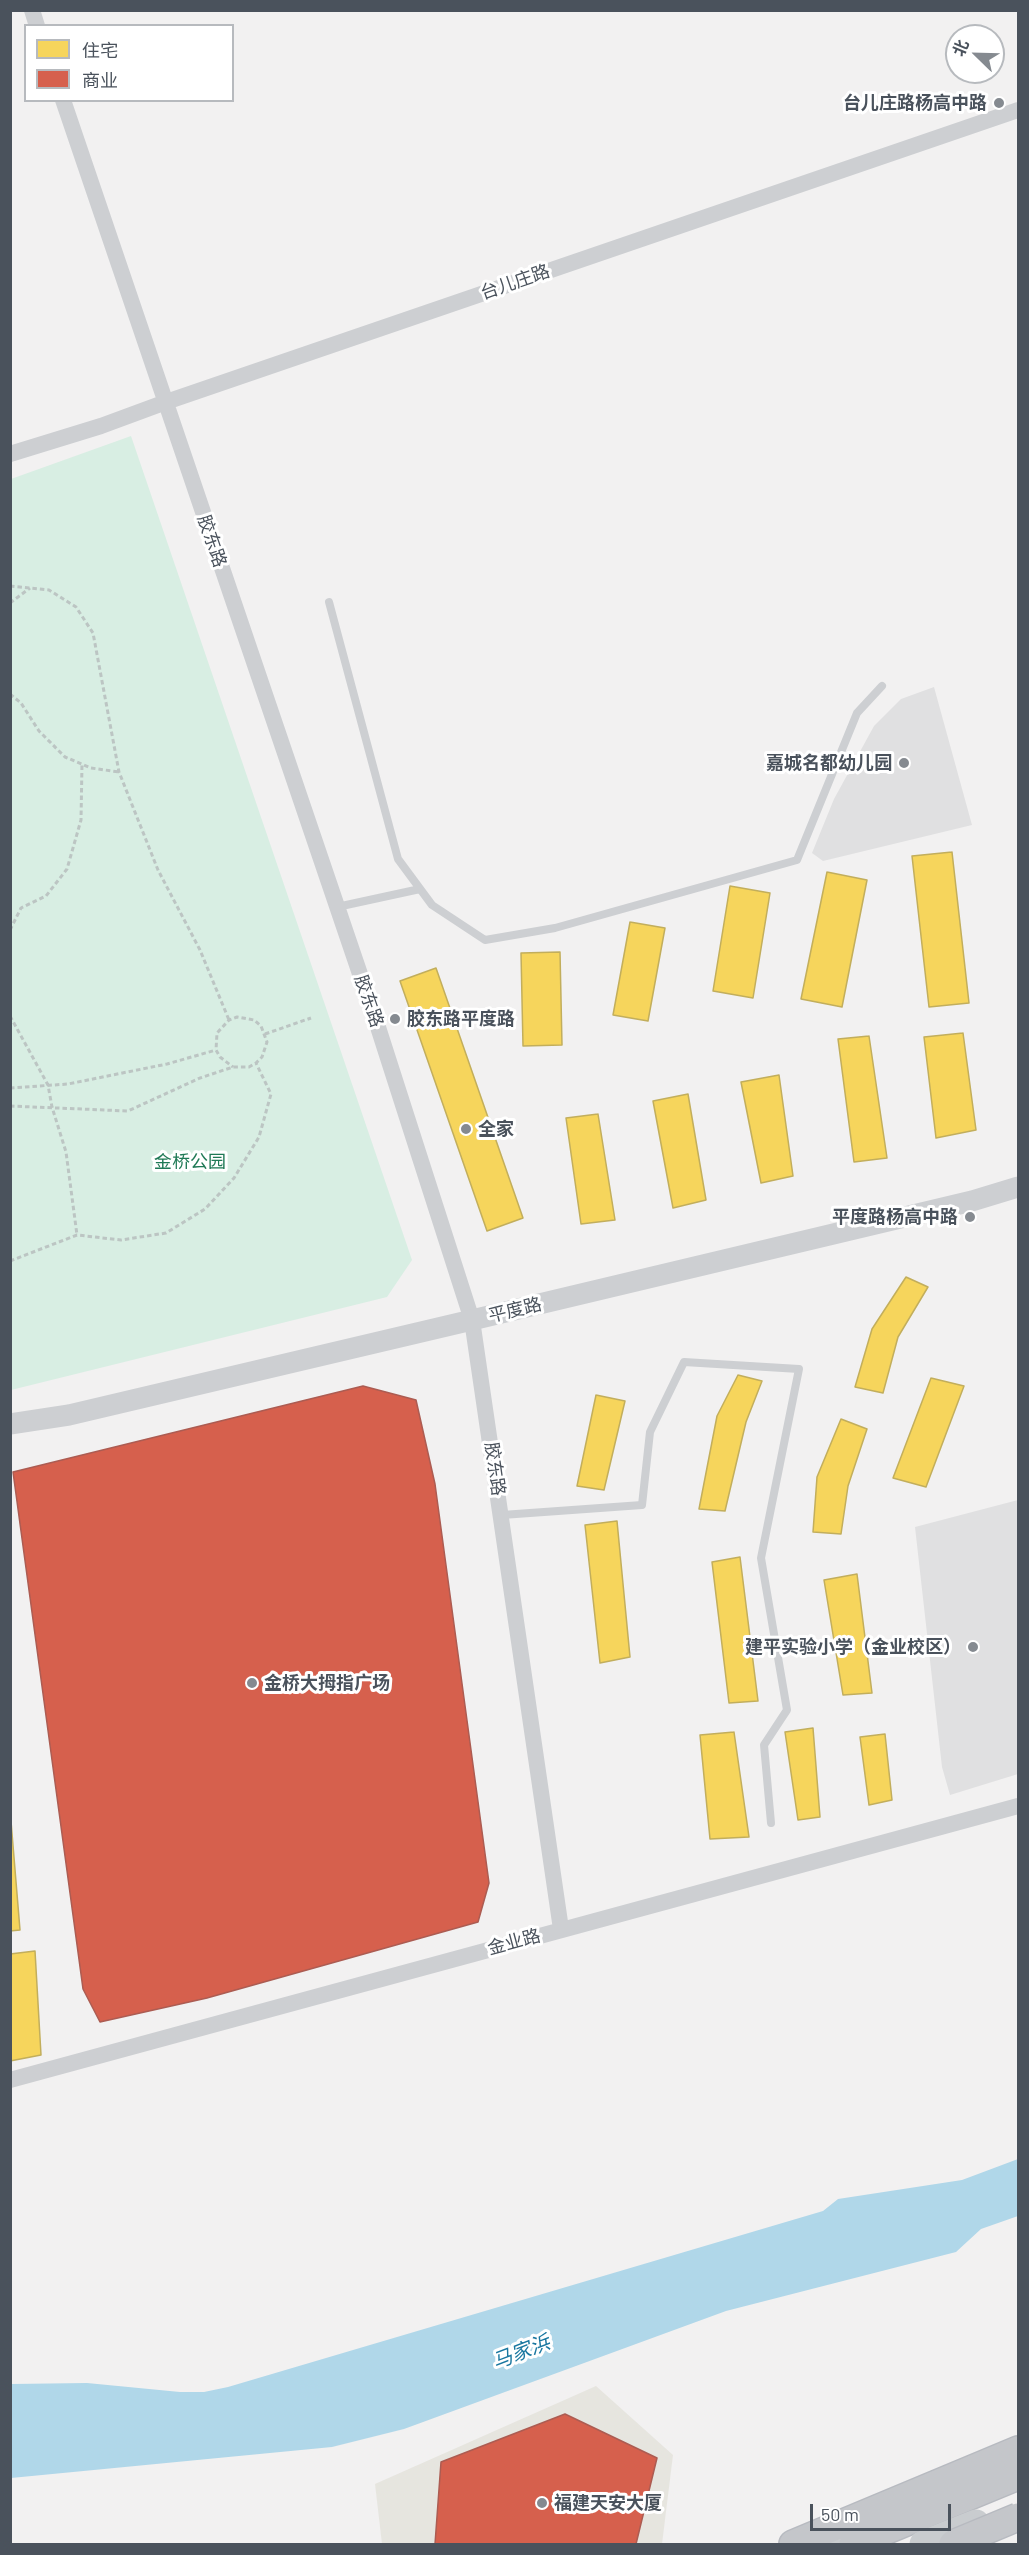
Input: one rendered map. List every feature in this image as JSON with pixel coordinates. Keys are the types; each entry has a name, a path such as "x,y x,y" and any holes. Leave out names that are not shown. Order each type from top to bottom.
{"highway":[{"path":"793,2544 1018,2450"},
{"path":"853,2544 1018,2476"},
{"path":"953,2544 1018,2517"}],"main road":[{"path":"828,2544 1018,2465"},
{"path":"923,2544 1018,2507"},
{"path":"980,2544 1018,2507"}],"street":[{"name":"胶东路","path":"64,102 336,907 454,1259 472,1320 561,1929"},
{"name":"台儿庄路","path":"10,454 101,426 1018,110"},
{"name":"平度路","path":"10,1424 69,1415 972,1201 1018,1187"},
{"name":"金业路","path":"10,2080 1018,1806"}],"lane":[{"path":"329,602 398,859 432,905 484,940 555,928 797,860 857,713 882,686"},
{"path":"336,907 420,889"},
{"path":"502,1515 642,1505 650,1432 684,1362 799,1369 761,1558 787,1710 764,1745 771,1823"}],"path":[{"path":"10,586 49,590 76,607 93,633 119,772 158,870 200,950 229,1020"},
{"path":"10,603 30,588"},
{"path":"10,694 21,703 39,731 65,757 82,764 119,772"},
{"path":"10,930 21,908 46,896 67,869 81,820 82,764"},
{"path":"10,1016 48,1085 52,1107 66,1152 77,1235"},
{"path":"10,1106 128,1111 200,1078 233,1067 249,1067 256,1063 266,1050 265,1034 254,1020 237,1017 229,1020 217,1033 216,1050 226,1063 233,1067"},
{"path":"265,1034 311,1017"},
{"path":"10,1088 68,1084 167,1064 216,1050"},
{"path":"10,1261 77,1235 121,1240 165,1233 205,1209 234,1178 259,1137 271,1094 256,1063"}],"shaded area":[{"name":"嘉城名都幼儿园","path":"934,687 972,825 823,861 812,853 834,799 874,726 901,699"},
{"name":"建平实验小学（金业校区）","path":"1018,1500 1018,1774 950,1795 942,1767 915,1527"},
{"name":"福建天安大厦","path":"596,2386 673,2455 662,2544 382,2544 375,2484"}],"green space":[{"name":"金桥公园","path":"131,436 412,1260 387,1297 11,1390 11,479"}],"water":[{"name":"马家浜","path":"1018,2159 1018,2216 981,2229 956,2252 726,2311 404,2429 332,2447 11,2478 11,2384 87,2383 180,2392 204,2392 228,2387 823,2211 838,2199 962,2180"}],"building: 住宅":[{"path":"952,852 969,1003 929,1007 912,856"},
{"path":"827,872 867,880 842,1007 801,999"},
{"path":"730,886 770,893 753,998 713,991"},
{"path":"630,922 665,928 648,1021 613,1015"},
{"path":"560,952 562,1045 523,1046 521,953"},
{"path":"436,968 523,1218 487,1231 400,981"},
{"path":"963,1033 976,1130 936,1138 924,1037"},
{"path":"869,1036 887,1158 854,1162 838,1039"},
{"path":"779,1075 793,1176 761,1183 741,1082"},
{"path":"688,1094 706,1200 673,1208 653,1101"},
{"path":"598,1114 615,1220 581,1224 566,1118"},
{"path":"906,1277 928,1287 898,1337 883,1393 855,1387 872,1329"},
{"path":"738,1375 762,1381 746,1422 725,1511 699,1509 717,1416"},
{"path":"931,1378 964,1386 926,1487 893,1478"},
{"path":"596,1395 625,1401 604,1490 577,1486"},
{"path":"841,1419 867,1429 848,1486 841,1534 813,1532 817,1477"},
{"path":"617,1521 630,1657 600,1663 585,1525"},
{"path":"740,1557 758,1701 729,1703 712,1562"},
{"path":"857,1574 872,1693 843,1695 824,1580"},
{"path":"813,1728 820,1817 798,1820 785,1732"},
{"path":"734,1732 749,1837 710,1839 700,1735"},
{"path":"885,1734 892,1800 869,1805 860,1737"},
{"path":"10,1809 20,1930 10,1931"},
{"path":"35,1951 41,2055 10,2061 10,1954"}],"building: 商业":[{"name":"金桥大拇指广场","path":"363,1386 416,1400 435,1484 489,1883 478,1922 207,1998 100,2022 83,1989 13,1472"},
{"name":"福建天安大厦","path":"565,2414 657,2458 636,2544 435,2544 441,2462"}],"place":[{"name":"台儿庄路杨高中路","path":"999,103"},
{"name":"嘉城名都幼儿园","path":"904,763"},
{"name":"胶东路平度路","path":"395,1019"},
{"name":"全家","path":"466,1129"},
{"name":"平度路杨高中路","path":"970,1217"},
{"name":"建平实验小学（金业校区）","path":"973,1647"},
{"name":"金桥大拇指广场","path":"252,1683"},
{"name":"福建天安大厦","path":"542,2503"}]}
